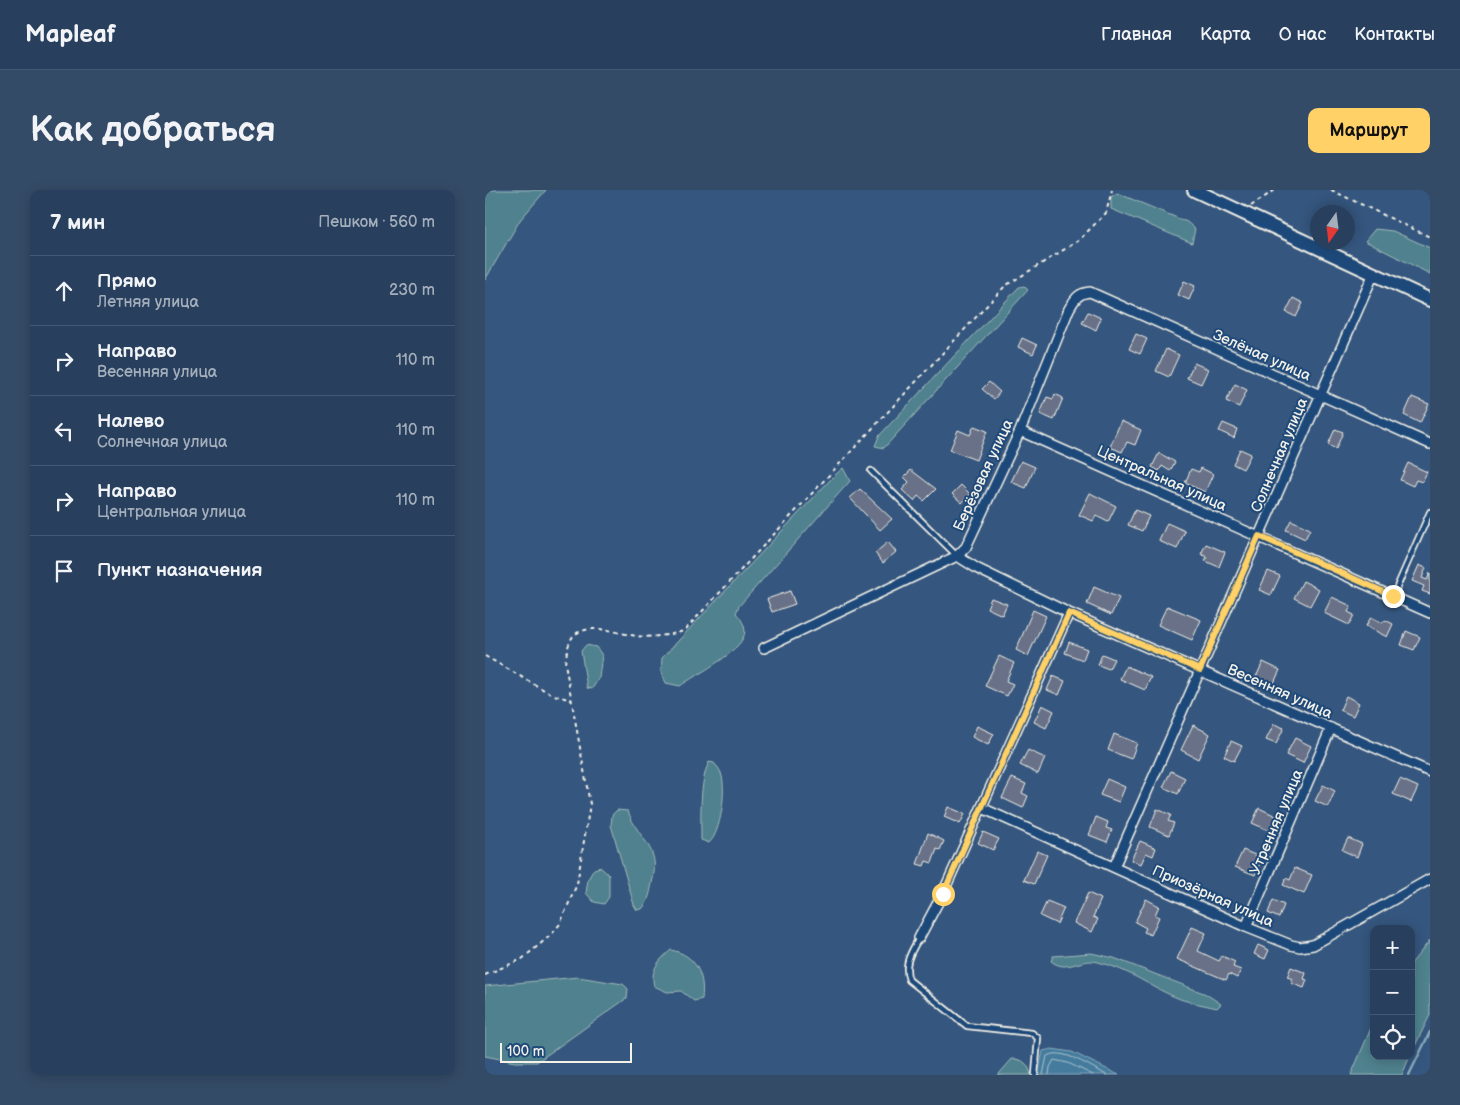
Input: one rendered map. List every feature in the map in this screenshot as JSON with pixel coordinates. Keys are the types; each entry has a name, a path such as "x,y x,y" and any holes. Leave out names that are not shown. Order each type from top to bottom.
{"main road":[{"path":"1194,190 1430,300"}],"street":[{"name":"Солнечная улица","path":"1114,867 1373,273"},
{"name":"Зелёная улица","path":"1082,293 1090,292 1430,444"},
{"name":"Берёзовая улица","path":"764,648 957,556 966,547 1020,431 1069,309 1076,297 1082,293"},
{"name":"Центральная улица","path":"1020,431 1430,613"},
{"name":"Весенняя улица","path":"957,556 978,569 1069,613 1430,772"},
{"path":"919,938 943,894 1069,613"},
{"name":"Утренняя улица","path":"1246,927 1331,728"},
{"name":"Приозёрная улица","path":"982,808 1246,927 1299,947 1313,945 1430,879"}],"lane":[{"path":"871,471 957,556"},
{"path":"1393,596 1430,512"},
{"path":"919,938 907,962 906,972 909,980 967,1026 1032,1033 1038,1038 1035,1075"}],"path":[{"path":"485,975 522,959 551,935 560,924 577,884 591,804 565,663 568,646 572,637 578,632 601,629 639,636 668,635 684,631 1005,286 1078,241 1106,212 1112,190"},
{"path":"1244,213 1275,190"},
{"path":"1331,190 1430,237"},
{"path":"485,656 545,690 571,700"}],"green space":[{"path":"485,190 546,190 520,220 485,280"},
{"path":"1117,193 1187,222 1195,229 1192,243 1111,209 1111,197"},
{"path":"1375,229 1393,231 1430,248 1430,274 1365,241"},
{"path":"1024,286 1028,290 884,448 875,446 879,436 1019,287"},
{"path":"843,468 850,481 739,606 736,613 745,631 738,645 724,658 680,686 666,683 661,672 662,658"},
{"path":"586,645 596,647 602,655 599,678 592,689 587,688 581,651"},
{"path":"709,762 714,763 720,771 723,780 723,799 717,830 709,843 701,840 701,800"},
{"path":"617,810 628,811 652,852 654,871 650,894 642,909 637,910 634,905 611,825 612,815"},
{"path":"600,867 609,875 609,897 604,904 594,902 586,893 588,879 594,869"},
{"path":"1430,940 1430,1015 1415,1046 1415,970 1415,959"},
{"path":"671,950 687,956 697,967 702,982 702,999 694,1001 681,991 667,992 654,986 654,970 662,958"},
{"path":"1091,953 1114,958 1206,994 1221,1004 1217,1008 1180,999 1110,965 1092,961 1063,966 1051,961 1053,956"},
{"path":"578,977 623,984 628,989 627,998 537,1062 515,1062 485,1056 485,986"},
{"path":"1370,1030 1370,1060 1408,1060 1402,1075 1351,1075"},
{"path":"1012,1059 1025,1063 1031,1075 998,1075"}],"water":[{"path":"1052,1049 1072,1052 1119,1075 1038,1075 1043,1051"}],"building":[{"path":"1184,281 1195,286 1189,300 1178,295"},
{"path":"1293,298 1303,303 1296,317 1286,312"},
{"path":"1088,312 1101,318 1096,330 1082,323"},
{"path":"1136,334 1147,339 1140,354 1129,349"},
{"path":"1022,338 1037,345 1033,354 1018,347"},
{"path":"1166,349 1179,355 1169,377 1156,371"},
{"path":"1194,363 1208,369 1201,384 1187,378"},
{"path":"989,382 1000,392 994,399 982,389"},
{"path":"1235,384 1247,390 1239,407 1226,401"},
{"path":"1055,394 1063,398 1054,420 1040,414 1047,397 1053,399"},
{"path":"1412,397 1429,404 1420,423 1404,415"},
{"path":"1121,421 1141,430 1135,445 1127,442 1122,452 1110,447"},
{"path":"1223,423 1237,429 1234,438 1219,431"},
{"path":"974,426 987,431 976,460 950,450 958,430 970,435"},
{"path":"1335,429 1343,432 1336,449 1328,445"},
{"path":"1240,449 1251,454 1243,469 1233,464"},
{"path":"1159,453 1175,462 1170,471 1162,466 1159,471 1152,467"},
{"path":"1021,461 1035,467 1026,488 1011,482"},
{"path":"1408,463 1427,472 1422,482 1416,480 1413,486 1400,480"},
{"path":"1201,468 1213,474 1205,492 1185,483 1191,469 1199,472"},
{"path":"911,470 936,489 924,501 918,496 914,501 902,490 909,482 904,477"},
{"path":"961,485 970,494 962,503 952,494"},
{"path":"860,489 892,519 880,530 850,498"},
{"path":"1090,493 1116,506 1108,522 1096,516 1093,521 1079,515"},
{"path":"1135,510 1149,516 1142,531 1128,525"},
{"path":"1291,520 1310,529 1305,539 1286,530"},
{"path":"1167,523 1185,531 1177,549 1159,541"},
{"path":"888,542 896,552 883,563 875,553"},
{"path":"1206,544 1225,552 1219,567 1205,561 1207,557 1201,554"},
{"path":"1419,565 1426,568 1422,578 1427,580 1430,573 1430,594 1422,591 1424,586 1412,581"},
{"path":"1268,571 1280,576 1271,595 1259,590"},
{"path":"1303,581 1319,589 1310,606 1294,598"},
{"path":"1094,587 1119,598 1111,615 1087,604"},
{"path":"790,591 795,604 772,612 767,599"},
{"path":"1332,597 1351,606 1348,612 1354,615 1349,625 1324,613"},
{"path":"991,598 1007,604 1002,615 987,608"},
{"path":"1167,606 1201,620 1192,640 1158,625"},
{"path":"1033,610 1046,616 1028,656 1016,650"},
{"path":"1371,617 1383,623 1385,620 1393,624 1387,637 1366,626"},
{"path":"1406,631 1420,637 1414,650 1401,645"},
{"path":"1069,642 1087,649 1083,660 1065,653"},
{"path":"1102,654 1114,659 1109,669 1098,665"},
{"path":"999,656 1014,663 1006,681 1013,684 1007,696 985,686"},
{"path":"1263,662 1280,670 1272,687 1255,679"},
{"path":"1126,666 1151,677 1145,690 1120,679"},
{"path":"1053,676 1065,681 1059,695 1047,690"},
{"path":"1346,696 1359,703 1353,716 1340,710"},
{"path":"1042,705 1054,711 1046,728 1034,722"},
{"path":"1274,724 1284,728 1276,744 1266,740"},
{"path":"1193,725 1210,734 1198,759 1181,750"},
{"path":"977,726 994,734 988,745 972,737"},
{"path":"1114,734 1137,743 1131,759 1108,750"},
{"path":"1295,738 1311,746 1303,763 1286,755"},
{"path":"1231,741 1242,746 1234,761 1224,756"},
{"path":"1028,750 1045,758 1038,774 1020,765"},
{"path":"1171,771 1185,778 1178,794 1163,787"},
{"path":"1012,778 1026,784 1022,793 1028,796 1023,808 1002,798"},
{"path":"1107,779 1125,787 1119,802 1100,795"},
{"path":"1400,779 1418,787 1411,802 1393,794"},
{"path":"1323,785 1335,791 1328,807 1315,801"},
{"path":"948,807 965,814 960,824 944,817"},
{"path":"1259,808 1276,816 1270,831 1252,823"},
{"path":"1157,809 1171,815 1168,821 1174,823 1169,835 1150,827"},
{"path":"1096,817 1108,822 1106,828 1112,830 1107,842 1089,835"},
{"path":"983,832 999,839 993,850 978,843"},
{"path":"928,833 944,841 940,850 937,849 932,863 926,861 924,866 917,864"},
{"path":"1348,838 1362,844 1357,857 1342,850"},
{"path":"1140,841 1156,848 1153,856 1146,853 1141,864 1131,860"},
{"path":"1243,850 1262,858 1255,875 1235,867"},
{"path":"1037,851 1047,855 1034,884 1024,880"},
{"path":"1295,868 1312,875 1304,894 1283,885 1286,878 1290,880"},
{"path":"1088,893 1101,899 1093,917 1098,919 1092,932 1074,923"},
{"path":"1146,899 1159,906 1155,915 1159,917 1151,935 1144,932 1146,928 1135,922"},
{"path":"1273,900 1284,905 1279,918 1268,913"},
{"path":"1047,901 1064,908 1057,924 1040,916"},
{"path":"1192,927 1206,933 1198,951 1219,961 1222,956 1235,962 1233,967 1241,970 1237,978 1229,974 1226,980 1177,959"},
{"path":"1258,945 1269,950 1265,959 1254,954"},
{"path":"1291,967 1306,973 1304,979 1307,980 1304,988 1291,983 1293,979 1287,977"}],"waterway":[{"path":"1409,1075 1430,1032"}],"route":[{"path":"943,894 1069,613 1200,670 1259,536 1393,596"}]}
